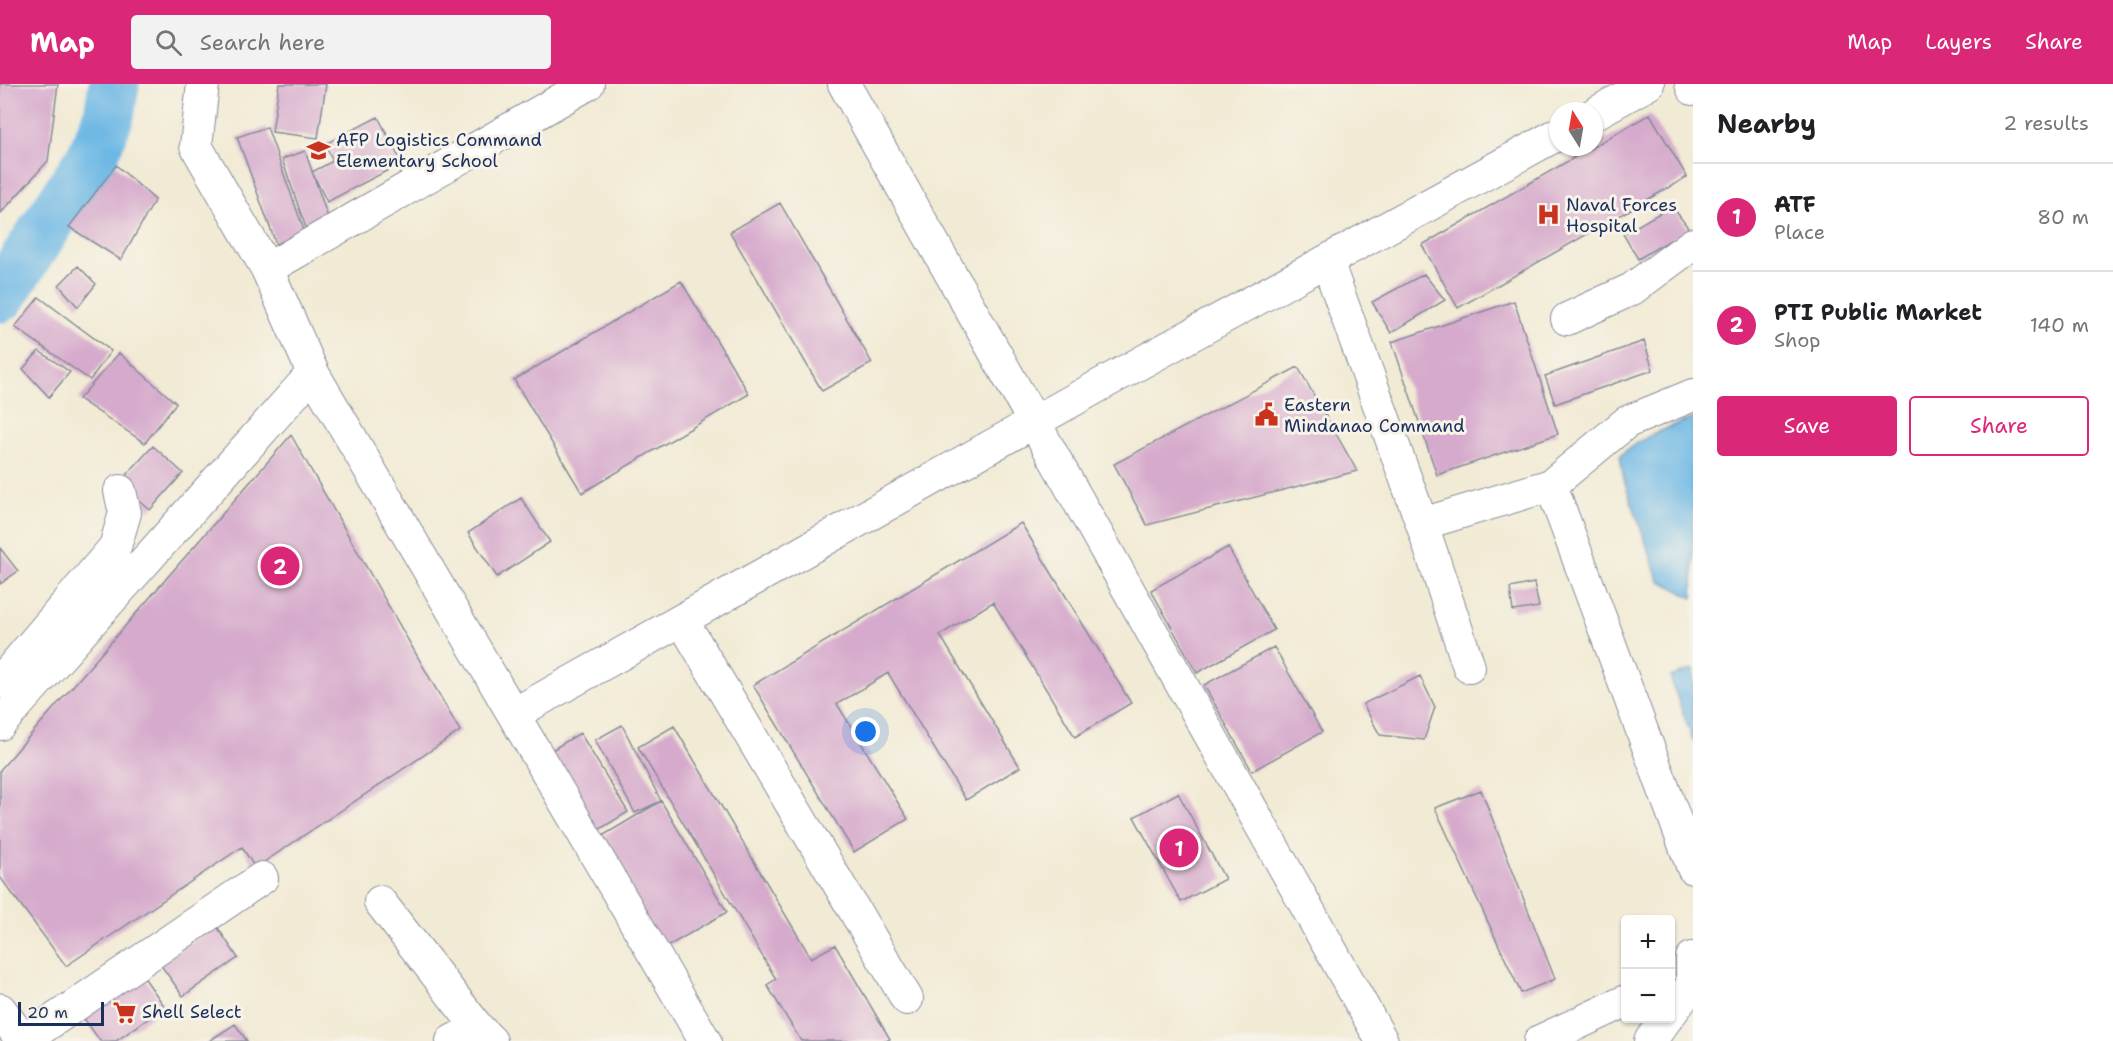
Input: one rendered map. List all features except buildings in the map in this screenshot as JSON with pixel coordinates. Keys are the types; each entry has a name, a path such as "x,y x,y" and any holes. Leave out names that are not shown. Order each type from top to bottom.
{"highway":[{"path":"0,1010 23,1041"}],"street":[{"path":"203,84 196,146 267,269 313,373 705,1041"},
{"path":"267,269 588,84"},
{"path":"844,84 1382,1041"},
{"path":"1603,109 1648,84"},
{"path":"1691,84 1693,89"},
{"path":"514,714 1034,422 1549,139"},
{"path":"1567,319 1632,289 1693,244"},
{"path":"1327,261 1422,524 1469,667"},
{"path":"0,724 313,373"},
{"path":"1422,524 1551,485 1627,422 1693,395"},
{"path":"1551,485 1693,868"},
{"path":"0,682 115,547 125,513 120,491"},
{"path":"682,620 907,999"},
{"path":"23,1041 262,878"},
{"path":"380,902 474,1036"},
{"path":"1675,973 1693,958"},
{"path":"1675,1008 1692,985 1693,958"},
{"path":"1539,1041 1621,1003"},
{"path":"1650,1041 1663,1023"}],"water":[{"path":"1693,418 1693,598 1659,580 1624,480 1620,456 1645,438"},
{"path":"1693,669 1693,741 1670,677"}],"waterway":[{"path":"0,297 92,157 109,115 114,84"}],"place":[{"name":"AFP Logistics Command Elementary School","path":"318,150"},
{"name":"Naval Forces Hospital","path":"1548,215"},
{"name":"Eastern Mindanao Command","path":"1266,415"},
{"name":"PTI Public Market","path":"280,566"},
{"name":"ATF","path":"1179,848"},
{"name":"Shell Select","path":"124,1012"}]}
